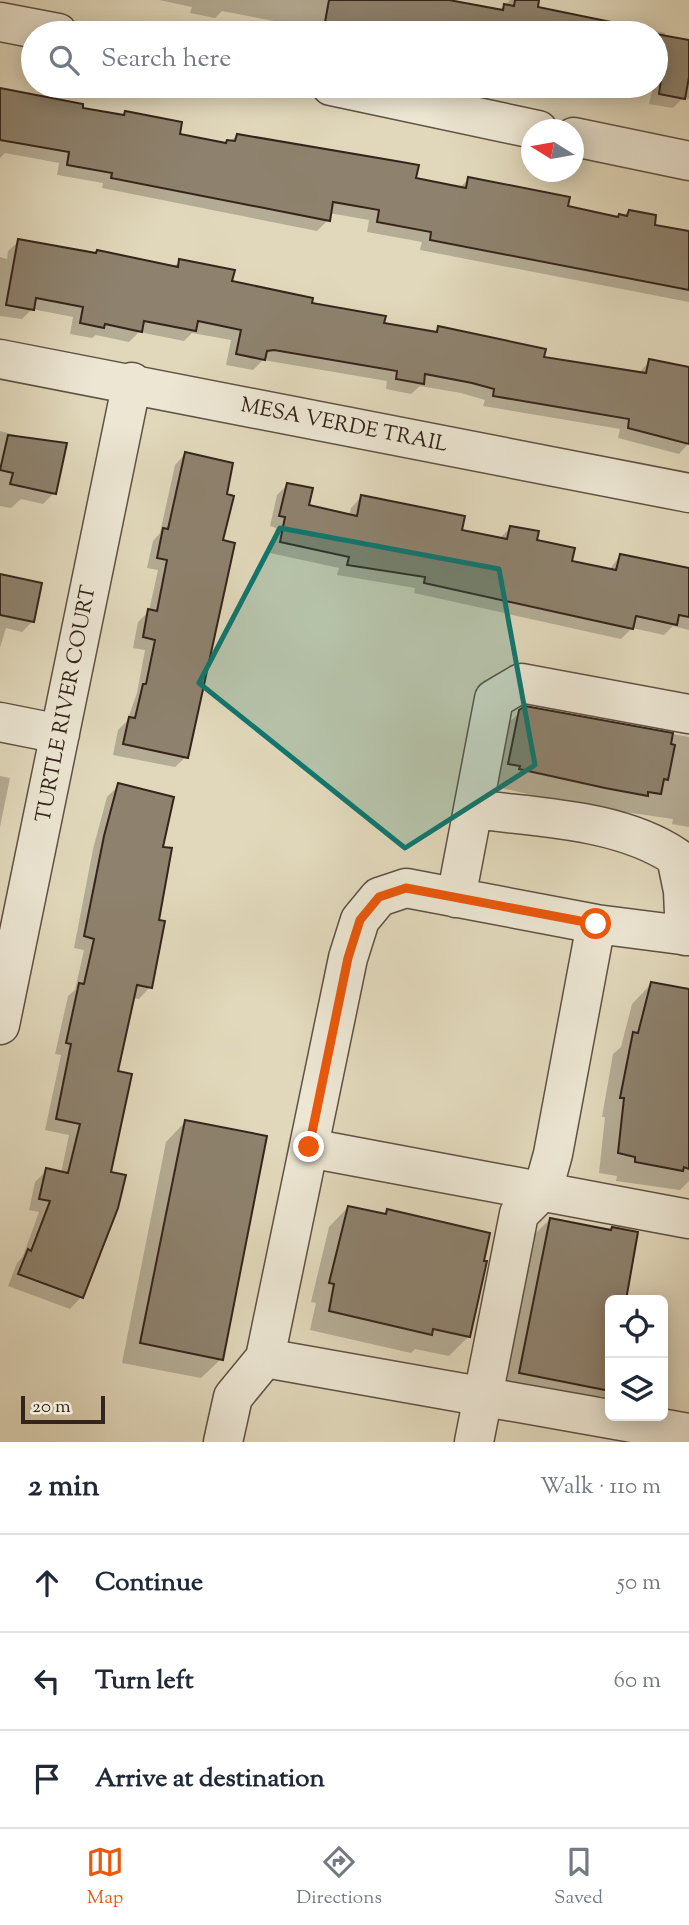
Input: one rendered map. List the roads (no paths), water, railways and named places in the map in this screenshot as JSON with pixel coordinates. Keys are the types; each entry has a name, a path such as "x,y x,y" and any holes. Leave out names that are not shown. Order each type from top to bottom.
{"street":[{"path":"0,22 21,26"},
{"path":"387,98 521,126"},
{"path":"584,139 689,161"},
{"name":"MESA VERDE TRAIL","path":"0,359 132,382 359,430 689,493"},
{"name":"TURTLE RIVER COURT","path":"0,1025 132,382"},
{"path":"456,898 495,699 507,689 521,683 689,714"},
{"path":"0,722 60,734"},
{"path":"223,1442 233,1397 265,1357 348,958 360,920 379,897 406,888 596,924 687,936 683,891 676,857 661,848 614,831 474,809"},
{"path":"474,1442 519,1214 543,1190 553,1154 596,924"},
{"path":"309,1147 689,1219"},
{"path":"265,1357 689,1433"}]}
